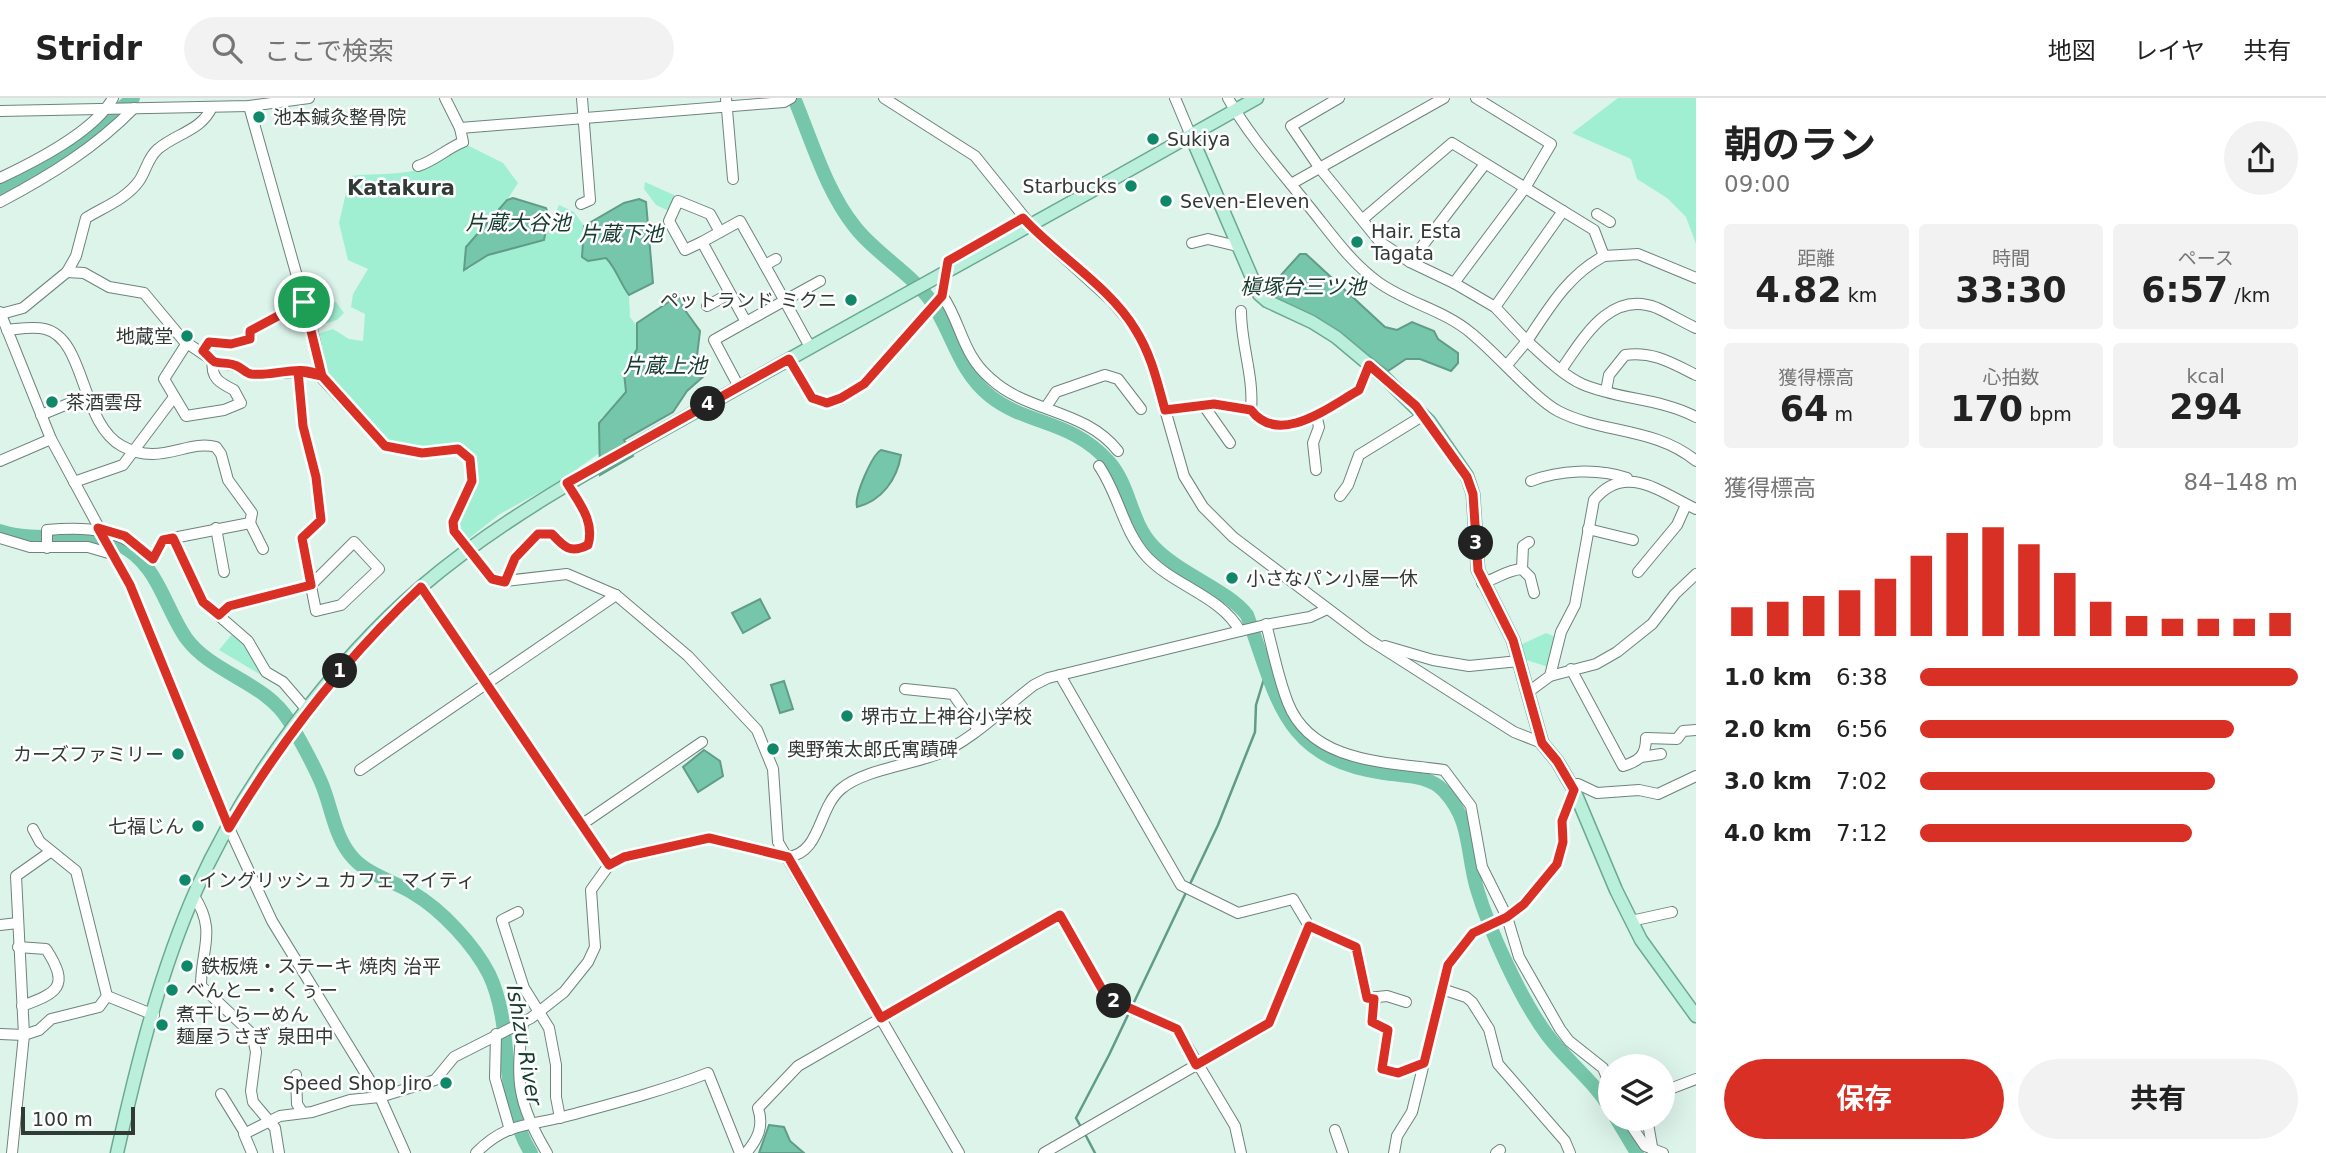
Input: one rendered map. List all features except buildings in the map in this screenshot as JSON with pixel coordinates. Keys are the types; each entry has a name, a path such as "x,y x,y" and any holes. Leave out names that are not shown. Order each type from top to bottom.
{"main road":[{"path":"117,1153 173,947 194,895 229,828 298,723 382,624 421,587 485,538 571,481 1257,98"},
{"path":"1191,136 1255,288 1263,299 1320,327 1369,365 1423,415 1467,477 1473,494 1478,570 1482,583 1508,630 1542,743 1557,761 1572,787 1641,940 1696,1016"}],"street":[{"path":"0,111 110,105 133,108 249,106 309,98"},
{"path":"418,166 436,160 448,148 463,142 460,128 445,98"},
{"path":"581,204 590,200 582,98"},
{"path":"884,98 975,156 1023,218 1112,301 1134,327 1150,357 1184,476 1203,507 1233,537 1325,610 1377,645 1514,732 1542,743"},
{"path":"1175,98 1191,136"},
{"path":"1228,98 1235,111 1352,261 1381,284 1461,325 1555,409 1590,425 1633,430 1696,461"},
{"path":"1339,98 1291,125 1319,167 1380,243 1495,307 1527,341 1561,370 1585,385 1668,404 1696,417"},
{"path":"1454,283 1525,188 1551,144 1476,98"},
{"path":"1291,184 1441,99"},
{"path":"460,128 726,102 788,100"},
{"path":"726,102 733,179"},
{"path":"0,178 62,143 110,105"},
{"path":"249,106 322,376 385,446 422,453 458,449 470,459 472,481 453,522 454,531 492,579 505,582 567,574 616,595 688,656 757,730 773,769 776,834 959,1153"},
{"path":"212,107 207,118 198,126 158,148 138,181 124,196 86,218 76,256 67,272 23,309 0,313 51,439 130,585 229,828 272,920 380,1097 405,1153"},
{"path":"0,202 80,154 110,132 133,108"},
{"path":"1363,219 1452,143 1594,230 1604,256"},
{"path":"1410,262 1485,164"},
{"path":"720,232 710,214 678,201 668,221 685,250 702,242 740,221 810,347"},
{"path":"1495,307 1563,211"},
{"path":"1597,214 1610,222"},
{"path":"789,359 812,398 827,403 841,398 864,384 942,296 948,261 1023,218"},
{"path":"1192,243 1208,239 1237,246"},
{"path":"702,242 746,323"},
{"path":"1507,365 1564,288 1580,271 1604,256 1638,254 1696,278"},
{"path":"765,265 776,259"},
{"path":"67,272 84,273 109,287 144,293 169,326 187,343 213,360 237,366 249,374 298,371 322,376"},
{"path":"739,387 713,340 820,281"},
{"path":"707,306 729,294"},
{"path":"942,296 960,337 980,369 1004,389 1084,423 1111,441 1118,450"},
{"path":"203,351 209,342 231,344 250,339 250,331 260,323 304,302"},
{"path":"1561,370 1595,322 1620,307 1639,304 1655,307 1696,328"},
{"path":"1241,311 1241,339 1251,380 1251,410 1260,422 1268,425 1293,424 1316,414 1359,390 1369,365"},
{"path":"7,330 45,329 61,338 70,351 99,426 111,439 132,451 162,454 203,446 216,447 221,454 228,480 252,513 250,523 263,549"},
{"path":"187,343 164,379 186,416 224,410 241,403 234,390 221,386 215,377 211,370 213,360"},
{"path":"1606,391 1609,375 1626,355 1643,353 1658,356 1696,375"},
{"path":"219,615 229,606 311,585 354,542 379,569 341,604 316,611 311,585 302,538 321,520 316,477 303,426 298,371"},
{"path":"1046,407 1056,392 1105,375 1118,379 1141,409"},
{"path":"41,415 88,396"},
{"path":"74,482 117,469 174,397"},
{"path":"1165,410 1214,404 1251,410"},
{"path":"1204,406 1230,443"},
{"path":"1316,414 1319,427 1313,443 1316,470"},
{"path":"1340,496 1348,485 1359,455 1423,415"},
{"path":"0,461 51,439"},
{"path":"1099,466 1114,492 1132,538 1147,557 1167,575 1224,610 1240,631"},
{"path":"1531,481 1552,475 1586,472 1617,475 1691,507 1638,572"},
{"path":"1550,676 1561,632 1575,605 1594,500 1604,488 1616,481 1631,480"},
{"path":"505,582 515,558 538,534 552,534 565,548 576,551 588,545 592,532 571,481"},
{"path":"47,548 47,530 99,529 125,536 153,559 163,540 250,523"},
{"path":"216,528 224,572"},
{"path":"1588,529 1633,540"},
{"path":"0,538 47,548 89,547 112,554"},
{"path":"173,538 203,602 247,641 265,672 283,682 308,711"},
{"path":"1530,542 1523,546 1522,569 1530,577 1534,593"},
{"path":"1482,583 1500,578 1509,570 1522,569"},
{"path":"1527,692 1550,676 1596,664 1617,652 1652,624 1675,594 1696,574"},
{"path":"421,587 484,685 609,865"},
{"path":"360,770 616,595"},
{"path":"245,1133 269,1119 303,1114 342,1102 380,1097 435,1080 454,1057 540,1010 564,992 592,954 595,939 589,900 595,883 609,865 624,857 709,838 788,857 800,855 808,849 827,804 849,783 940,754 1034,685 1060,675 1266,624 1310,617 1325,610"},
{"path":"1266,624 1289,705 1305,731 1342,755 1444,770 1471,807 1482,867 1507,917 1518,957 1560,1029 1569,1041 1598,1065"},
{"path":"1377,645 1469,666 1519,661"},
{"path":"1571,670 1623,766 1641,757 1661,754"},
{"path":"1060,675 1181,886 1238,913 1293,900 1309,926 1356,947 1367,998 1387,996 1406,1002"},
{"path":"905,689 953,694 977,728"},
{"path":"1641,757 1644,754 1646,738 1677,740 1684,731 1696,730"},
{"path":"581,825 702,741"},
{"path":"1394,1153 1397,1136 1412,1112 1448,965 1473,933 1507,917 1524,904 1557,864 1563,842 1562,821 1572,787 1578,784 1597,793 1639,790 1658,794 1696,776"},
{"path":"33,829 50,852 76,872 107,996"},
{"path":"12,1153 24,1035 16,876 50,852"},
{"path":"194,895 205,913 208,928 201,986 252,1034 256,1052 251,1091 253,1102 275,1128 279,1153"},
{"path":"518,912 502,920 524,988 540,1010 552,1038 560,1118"},
{"path":"1631,921 1672,912"},
{"path":"746,1153 755,1143 762,1124 758,1108 762,1101 798,1066 1060,915 1107,998 1177,1029 1196,1065 1235,1126 1241,1153"},
{"path":"0,925 18,923"},
{"path":"1044,1153 1269,1023 1309,926"},
{"path":"18,947 46,949 56,965 57,990 53,995 22,1006"},
{"path":"1442,989 1466,997 1472,1002 1489,1030 1497,1064 1565,1141 1570,1153"},
{"path":"107,996 154,1014"},
{"path":"0,1034 24,1035 39,1030 60,1015 99,1007 107,996"},
{"path":"1374,999 1372,1022 1388,1030 1382,1069 1398,1073 1424,1063"},
{"path":"522,1022 517,1077 531,1121 547,1153"},
{"path":"497,1034 495,1078 509,1126"},
{"path":"477,1153 492,1137 509,1126 560,1118 708,1073 740,1153"},
{"path":"296,1075 298,1104 303,1114"},
{"path":"1675,1087 1696,1079"},
{"path":"221,1094 245,1133 252,1153"},
{"path":"1335,1130 1343,1153"},
{"path":"1635,1131 1645,1146 1656,1152"},
{"path":"1650,1131 1656,1152"}],"shaded area":[{"path":"1618,98 1696,98 1696,244 1686,217 1667,198 1637,179 1631,159 1572,133"},
{"path":"465,144 503,163 518,183 507,200 466,247 469,269 488,255 544,240 559,205 574,212 584,226 581,244 588,261 607,258 629,295 630,317 637,326 639,339 637,349 624,373 626,392 615,407 601,418 601,452 560,481 500,514 467,540 458,521 475,481 469,453 390,444 375,433 328,377 317,334 333,329 349,339 363,341 365,314 351,307 353,294 368,269 348,260 339,223 350,176 418,170 438,163"},
{"path":"645,182 676,196 669,211 656,205 644,189"},
{"path":"336,302 344,313 337,320 314,327 310,312 318,305"},
{"path":"233,633 244,644 261,675 219,650"},
{"path":"1546,633 1556,637 1548,667 1523,659 1520,645"}],"water":[{"name":"片蔵大谷池","path":"513,198 546,208 549,216 544,240 488,255 464,270 466,247 507,200"},
{"name":"片蔵下池","path":"639,199 646,202 653,283 629,295 606,258 588,261 582,257 584,226 624,203"},
{"name":"槇塚台三ツ池","path":"1300,254 1306,254 1385,327 1397,330 1412,322 1434,331 1438,339 1458,353 1458,363 1451,371 1420,359 1406,359 1388,371 1338,333 1269,296 1272,285"},
{"name":"片蔵上池","path":"676,297 685,300 682,306 700,331 697,356 707,367 704,376 687,391 673,412 624,440 633,456 600,475 599,423 626,392 624,373 637,349 637,323"},
{"path":"881,450 901,455 896,472 881,494 857,507 864,476"},
{"path":"760,599 770,618 743,633 732,613"},
{"path":"784,681 793,709 780,713 771,685"},
{"path":"704,750 720,761 723,776 698,792 683,767"},
{"path":"769,1125 784,1127 790,1141 804,1153 759,1153"}],"waterway":[{"path":"0,192 80,144 133,98"},
{"path":"794,98 828,182 845,213 863,237 928,297 962,362 979,386 1004,406 1080,438 1109,462 1122,482 1145,537 1153,546 1176,565 1239,606 1247,615 1277,698 1304,739 1324,754 1350,765 1424,779 1438,786 1453,802 1464,825 1477,889 1498,945 1517,985 1548,1036 1598,1092"},
{"name":"Ishizu River","path":"0,531 31,537 95,538 120,545 133,553 152,574 178,626 197,650 253,687 279,708 314,766 347,851 367,870 413,893 446,918 483,963 497,996 502,1018 514,1110 531,1153"},
{"path":"1082,1129 1076,1118 1109,1055 1218,825 1255,732 1256,705 1267,669"},
{"path":"1624,1131 1637,1153"},
{"path":"1085,1134 1095,1153"}],"place":[{"name":"池本鍼灸整骨院","path":"259,117"},
{"name":"Sukiya","path":"1153,139"},
{"name":"Starbucks","path":"1131,186"},
{"name":"Seven-Eleven","path":"1166,201"},
{"name":"Hair. Esta Tagata","path":"1357,242"},
{"name":"ペットランド ミクニ","path":"851,300"},
{"name":"地蔵堂","path":"187,336"},
{"name":"茶酒雲母","path":"52,402"},
{"name":"小さなパン小屋一休","path":"1232,578"},
{"name":"堺市立上神谷小学校","path":"847,716"},
{"name":"奥野策太郎氏寓蹟碑","path":"773,749"},
{"name":"カーズファミリー","path":"178,754"},
{"name":"七福じん","path":"198,826"},
{"name":"イングリッシュ カフェ マイティ","path":"185,880"},
{"name":"鉄板焼・ステーキ 焼肉 治平","path":"187,966"},
{"name":"べんとー・くぅー","path":"172,990"},
{"name":"煮干しらーめん 麺屋うさぎ 泉田中","path":"162,1025"},
{"name":"Speed Shop Jiro","path":"446,1083"}],"district":[{"name":"Katakura","path":"401,188"}],"route":[{"path":"304,302 260,323 250,331 250,339 231,344 209,342 203,351 215,362 229,363 249,374 308,370 316,372 322,376 367,430 385,446 422,453 458,449 464,453 470,459 472,481 453,522 454,531 492,579 505,582 515,558 538,534 552,534 565,548 576,551 588,545 592,532 589,521 567,483 789,359 812,398 827,403 841,398 864,384 942,296 948,261 1023,218 1112,301 1134,327 1150,357 1165,410 1214,404 1251,410 1260,422 1268,425 1293,424 1312,417 1359,390 1369,365 1416,406 1467,477 1473,494 1478,570 1484,587 1513,640 1542,743 1557,761 1574,790 1562,821 1563,842 1557,864 1524,904 1507,917 1473,933 1448,965 1424,1063 1398,1073 1382,1069 1388,1030 1376,1027 1372,1022 1374,999 1367,998 1356,947 1309,926 1269,1023 1196,1065 1177,1029 1107,998 1060,915 881,1018 788,857 728,840 709,838 624,857 609,865 484,685 421,587 382,624 298,723 256,782 229,828 130,585 98,528 125,536 153,559 163,540 173,538 203,602 219,615 229,606 311,585 302,538 320,524 321,520 313,462 306,447 298,371 308,370 322,376 304,302"}]}
